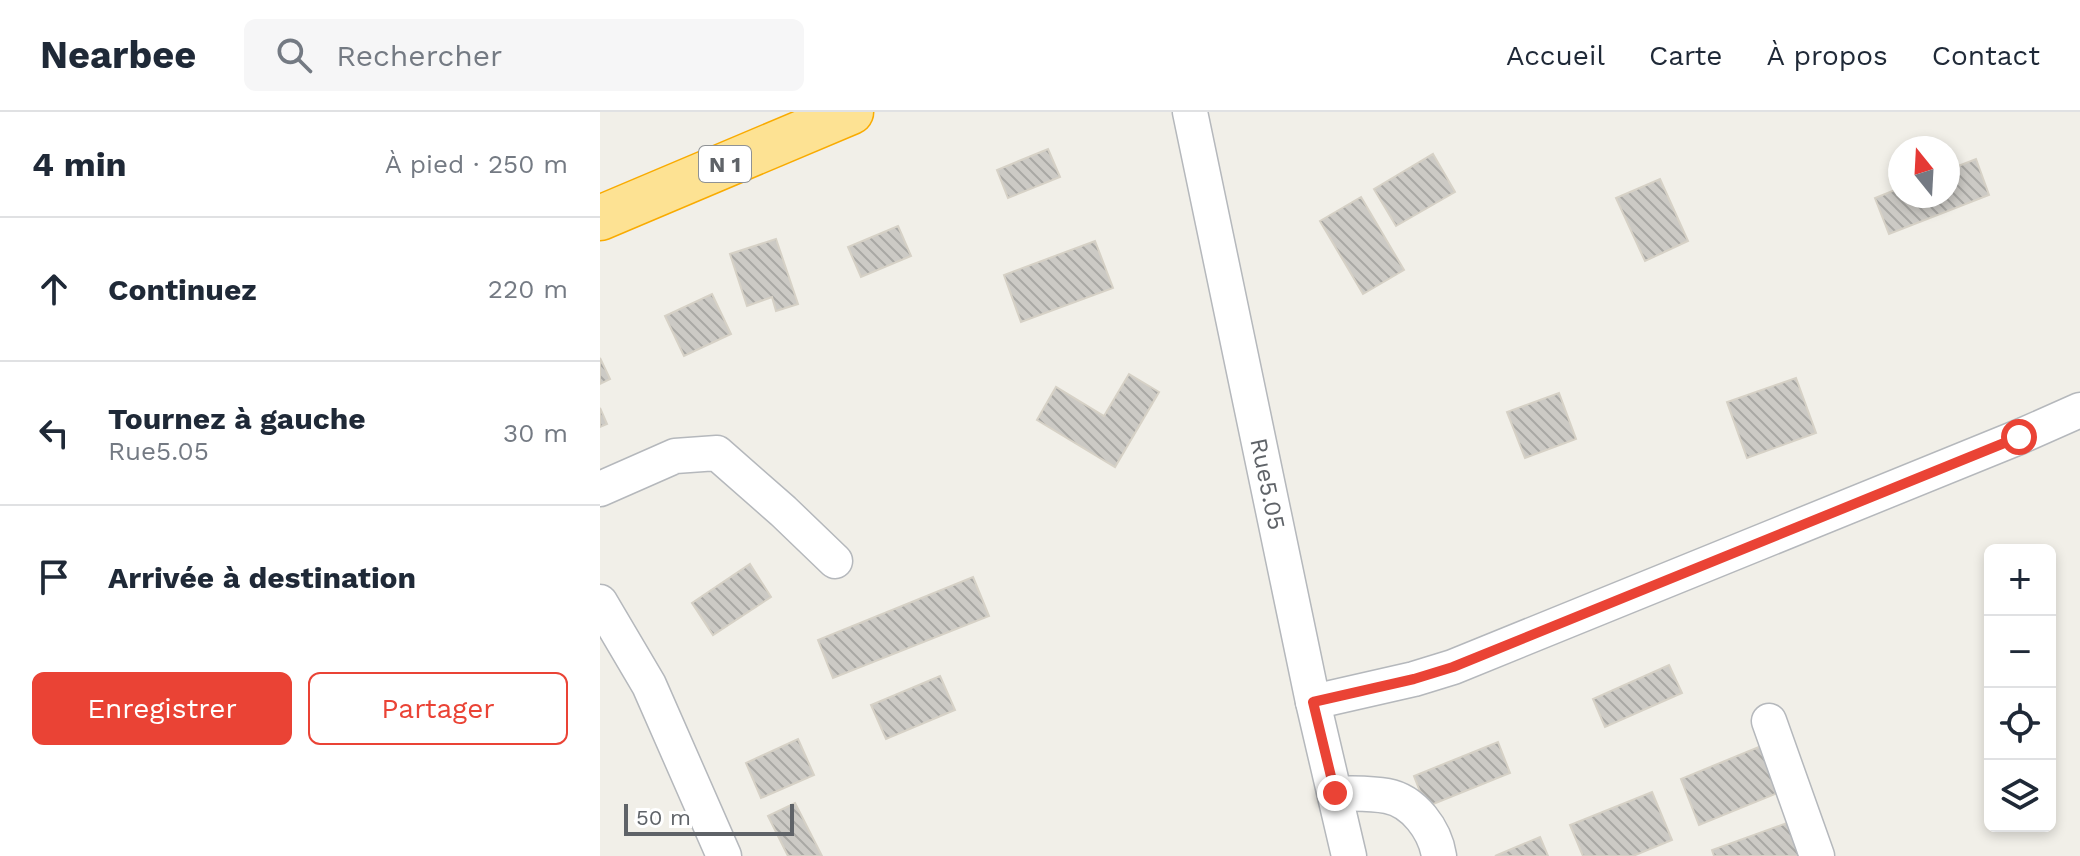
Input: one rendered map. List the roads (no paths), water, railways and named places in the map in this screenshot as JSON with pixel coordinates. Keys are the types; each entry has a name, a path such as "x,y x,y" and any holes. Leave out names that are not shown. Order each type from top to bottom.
{"highway":[{"name":"N 1","path":"600,218 851,112"}],"street":[{"name":"Rue5.05","path":"1190,112 1313,702 1349,856"},
{"path":"1313,702 1453,667 2080,410"},
{"path":"600,489 675,456 717,453 835,561"},
{"path":"600,602 649,685 724,856"},
{"path":"1769,721 1817,856"},
{"path":"1335,793 1390,796 1414,810 1431,833 1439,856"}]}
